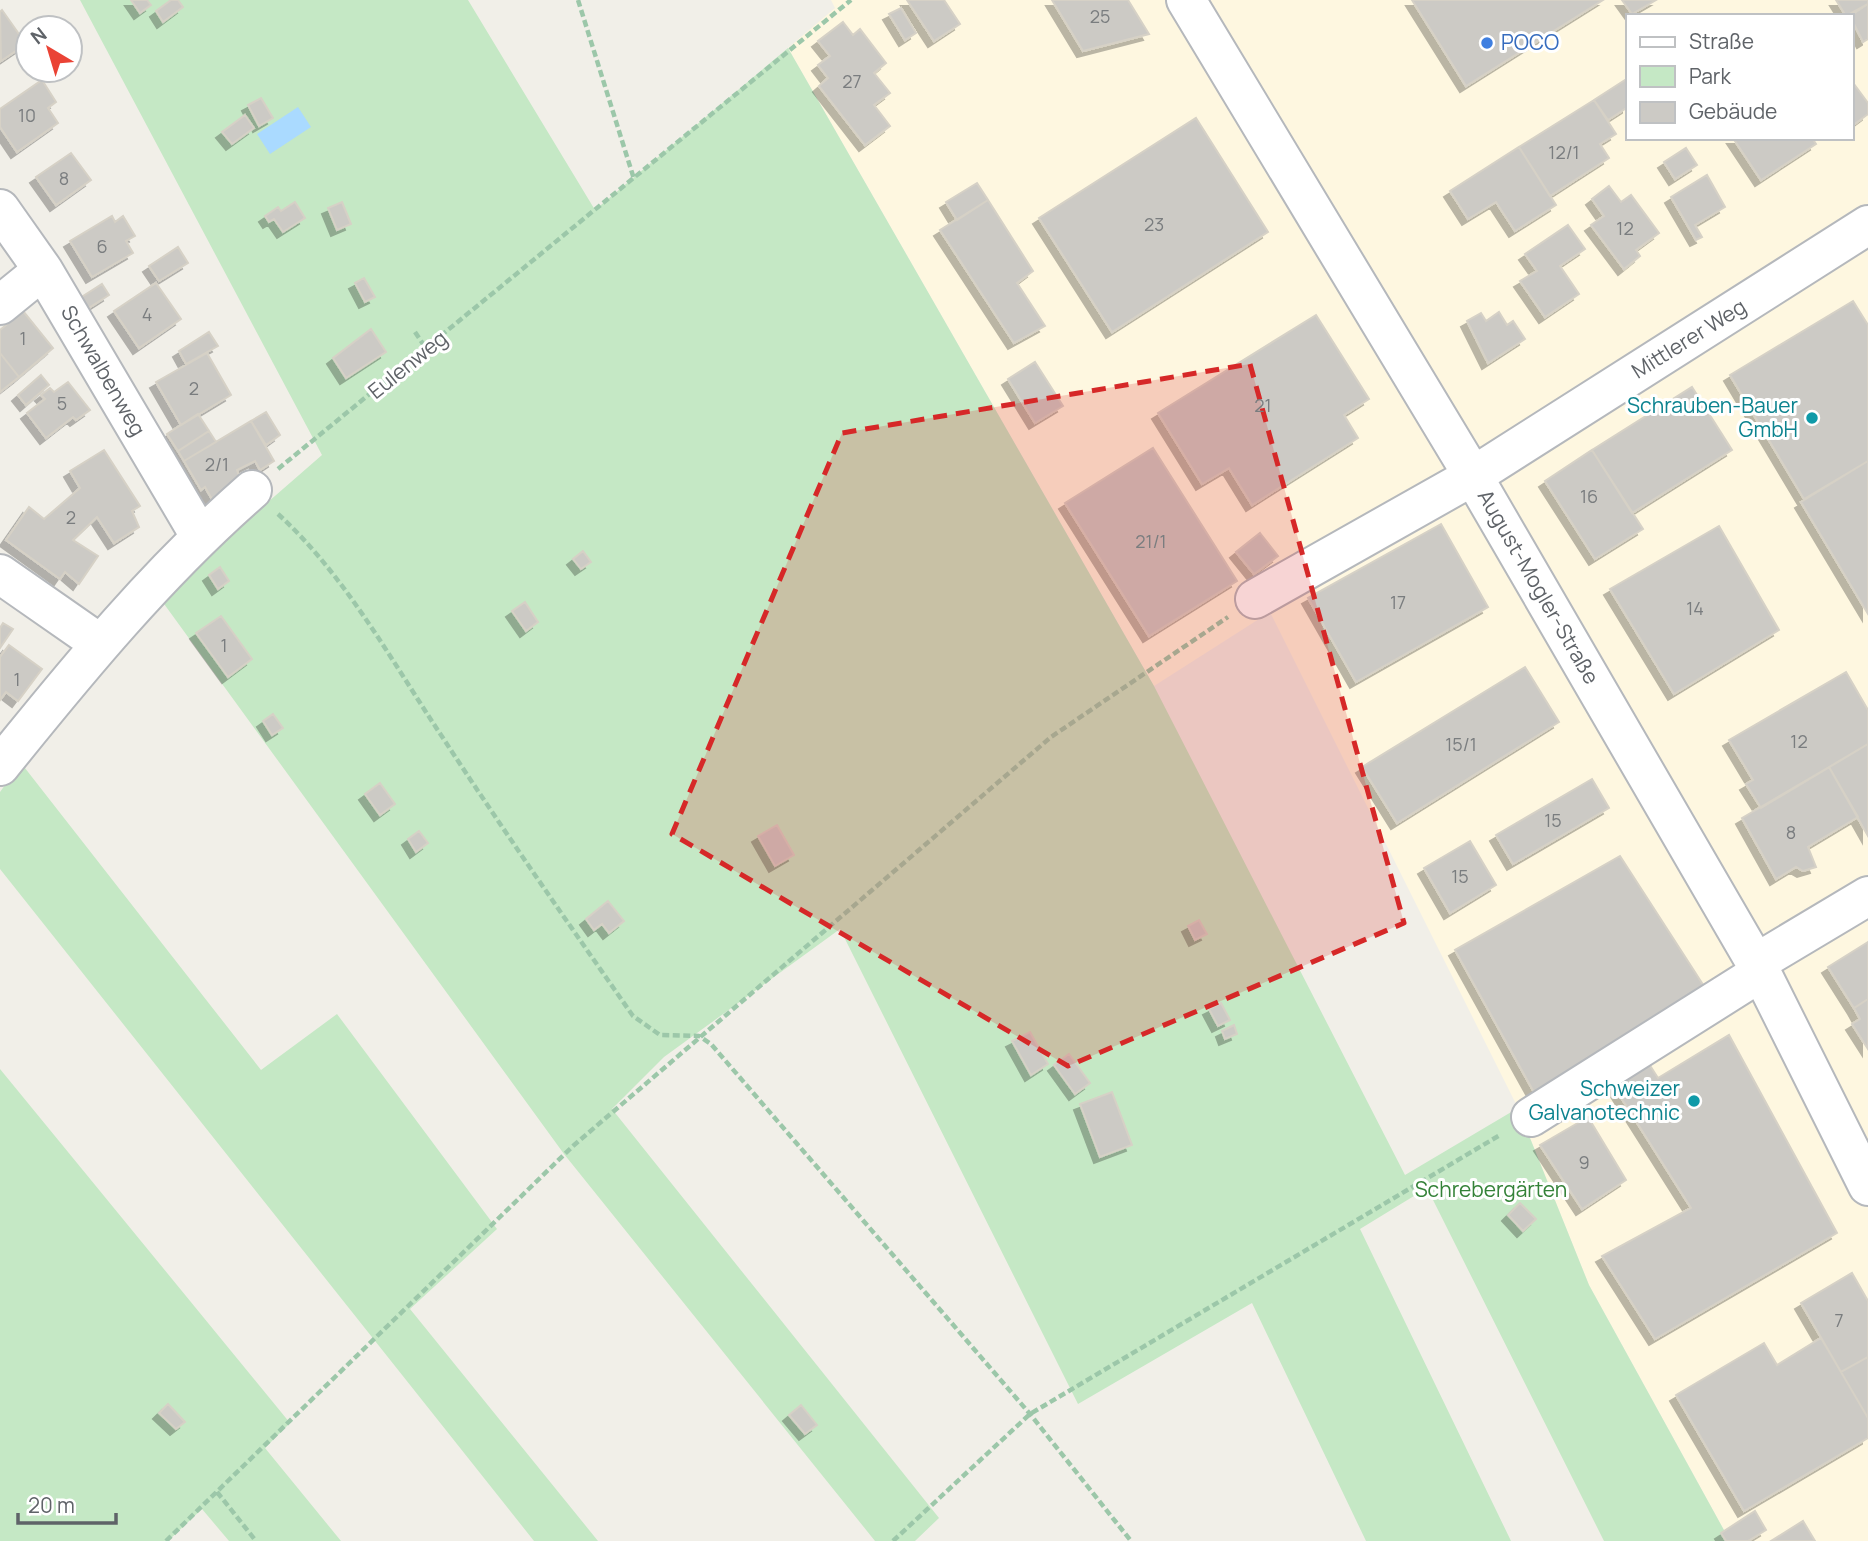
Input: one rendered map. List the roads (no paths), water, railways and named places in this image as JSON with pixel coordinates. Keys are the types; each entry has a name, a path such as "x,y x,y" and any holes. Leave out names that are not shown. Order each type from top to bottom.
{"street":[{"name":"August-Mogler-Straße","path":"1186,0 1473,476 1759,968 1868,1186"},
{"name":"Schwalbenweg","path":"0,209 43,270 200,536"},
{"name":"Mittlerer Weg","path":"1255,599 1473,476 1868,225"},
{"path":"0,305 43,270"},
{"path":"0,766 99,643 200,536 252,490"},
{"path":"0,575 99,643"},
{"path":"1531,1117 1868,896"}],"water":[{"path":"298,107 311,127 270,154 257,134"}],"place":[{"name":"POCO","path":"1487,43"},
{"name":"Schrauben-Bauer GmbH","path":"1812,418"},
{"name":"Schweizer Galvanotechnic","path":"1694,1101"}],"park label":[{"name":"Schrebergärten","path":"1491,1190"}]}
